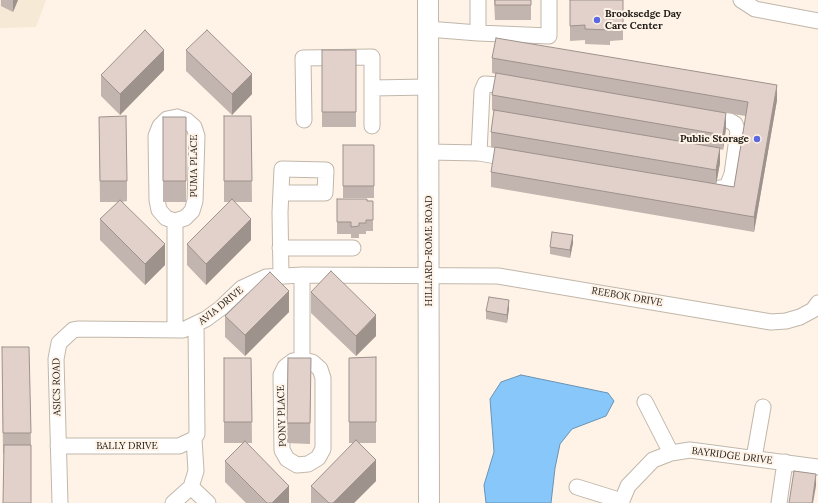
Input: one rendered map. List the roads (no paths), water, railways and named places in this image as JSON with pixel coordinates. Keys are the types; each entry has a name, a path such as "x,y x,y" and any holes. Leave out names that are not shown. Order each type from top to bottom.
{"main road":[{"name":"HILLIARD-ROME ROAD","path":"428,0 429,503"}],"street":[{"path":"478,0 478,33"},
{"path":"428,29 549,36 549,0"},
{"path":"741,0 755,9 818,21"},
{"path":"304,120 303,58 372,56 372,126"},
{"path":"479,153 482,91 485,84 530,89"},
{"path":"372,88 428,87"},
{"path":"690,114 728,120 735,124 738,131 732,174 727,187 704,191 696,190"},
{"name":"PUMA PLACE","path":"177,117 186,120 194,127 196,136 195,201 192,211 185,218 175,221 166,218 159,210 157,200 156,136 160,126 167,119 177,117"},
{"path":"481,118 498,120"},
{"path":"428,152 479,153 524,161"},
{"path":"719,154 734,157"},
{"path":"281,193 281,276"},
{"path":"175,221 176,330"},
{"path":"280,248 353,248"},
{"path":"302,275 302,360"},
{"name":"AVIA DRIVE","path":"191,487 196,471 194,440 197,434 196,324 221,308 242,288 266,277 302,275 429,276"},
{"name":"REEBOK DRIVE","path":"429,276 498,276 771,322 786,321 816,310"},
{"name":"ASICS ROAD","path":"60,503 57,350 59,343 68,334 79,329 183,330 196,324"},
{"name":"PONY PLACE","path":"302,360 312,362 320,368 323,378 323,448 318,458 308,464 297,465 287,459 282,450 281,375 286,367 293,361 302,360"},
{"path":"645,402 671,453"},
{"path":"754,458 763,406"},
{"name":"BALLY DRIVE","path":"58,446 179,446 194,440"},
{"name":"BAYRIDGE DRIVE","path":"621,502 628,486 641,471 653,460 671,453 690,450 818,467"},
{"path":"779,503 785,462"},
{"path":"577,486 621,502"},
{"path":"173,503 191,487 208,503"}],"water":[{"path":"521,375 608,393 614,401 606,416 572,429 560,444 555,468 551,503 486,503 484,485 494,452 490,399 501,382"}],"place":[{"name":"Brooksedge Day Care Center","path":"597,20"},
{"name":"Public Storage","path":"757,139"}]}
